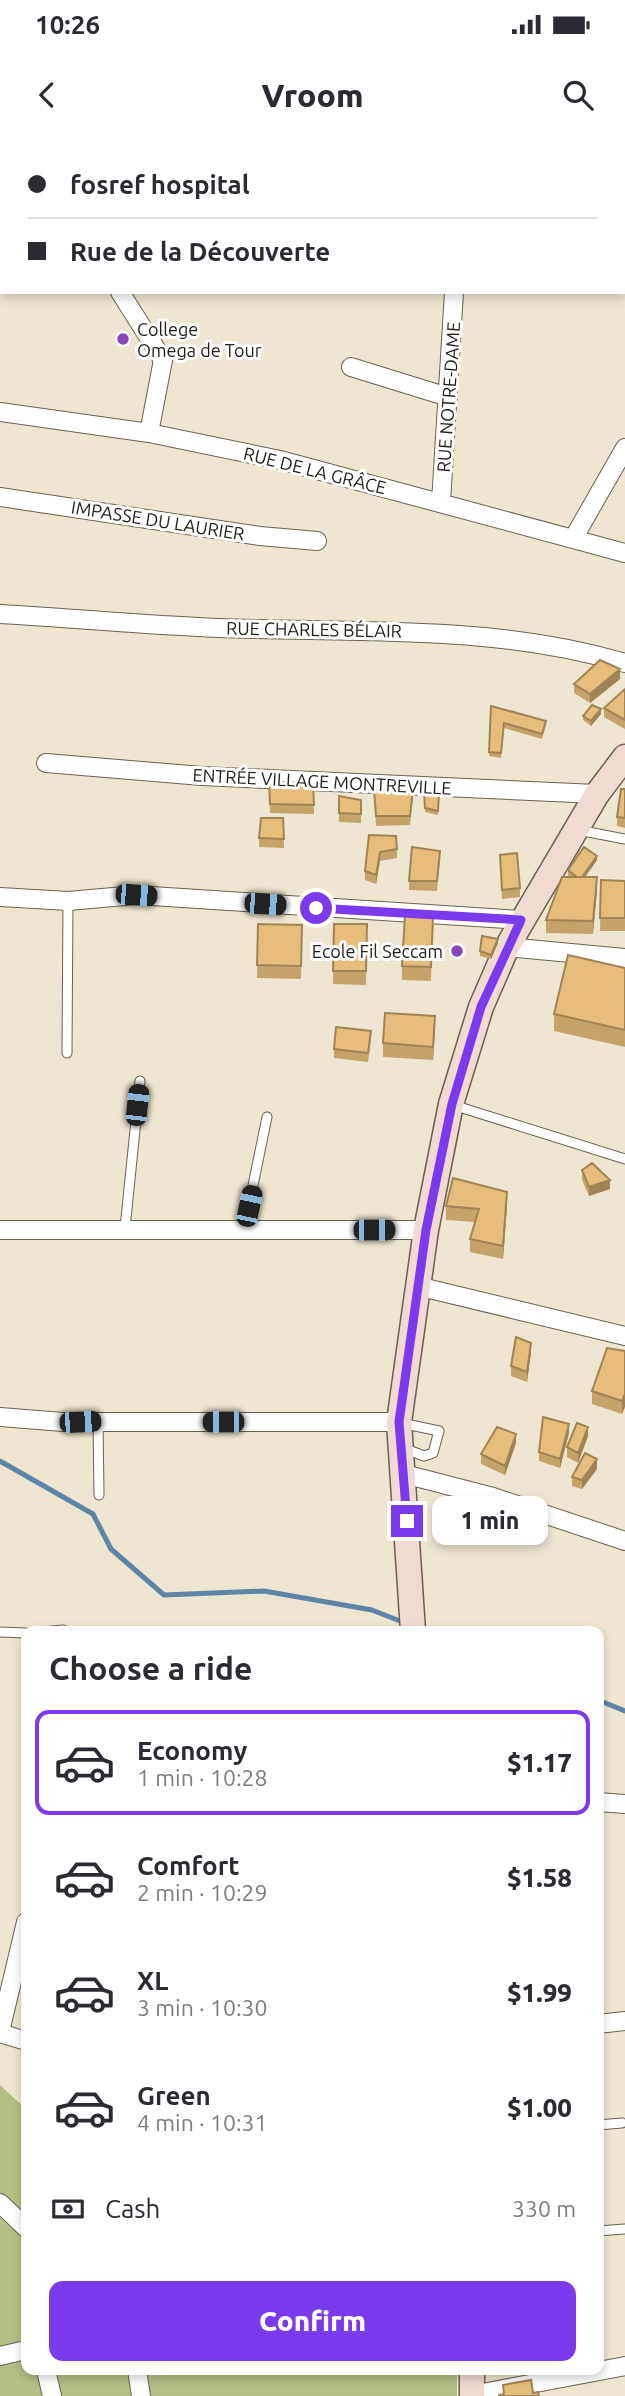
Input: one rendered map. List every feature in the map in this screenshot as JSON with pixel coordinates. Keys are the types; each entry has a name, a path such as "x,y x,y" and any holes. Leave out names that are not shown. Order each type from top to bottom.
{"street":[{"path":"121,294 163,360 149,433"},
{"name":"RUE NOTRE-DAME","path":"441,502 454,294"},
{"path":"351,367 448,397"},
{"name":"RUE DE LA GRÂCE","path":"0,412 149,433 280,460 625,553"},
{"path":"573,538 625,448"},
{"name":"IMPASSE DU LAURIER","path":"0,496 260,536 317,541"},
{"name":"RUE CHARLES BÉLAIR","path":"0,614 217,628 426,631 582,650 625,663"},
{"path":"413,1626 400,1435 417,1286 452,1104 481,1007 507,947 597,794 624,759"},
{"name":"ENTRÉE VILLAGE MONTREVILLE","path":"46,763 202,776 597,794"},
{"path":"0,897 68,901 136,895 521,920"},
{"path":"507,947 625,958"},
{"path":"0,1230 426,1230"},
{"path":"417,1286 625,1336"},
{"path":"0,1418 400,1435"},
{"path":"404,1474 493,1497 625,1541"},
{"path":"604,1802 625,1804"},
{"path":"21,1943 0,2033 21,2039"},
{"path":"604,2023 625,2021"},
{"path":"0,2203 21,2223"},
{"path":"0,2356 21,2351"},
{"path":"604,2370 625,2366"},
{"path":"47,2375 52,2396"},
{"path":"138,2375 141,2396"},
{"path":"472,2375 472,2395 578,2375"}],"lane":[{"path":"576,830 625,839"},
{"path":"67,1053 68,901"},
{"path":"125,1228 140,1081"},
{"path":"452,1104 625,1159"},
{"path":"244,1229 267,1117"},
{"path":"98,1421 99,1495"},
{"path":"0,1632 21,1633"},
{"path":"604,2124 622,2123"},
{"path":"604,2231 625,2229"}],"green space":[{"path":"0,2085 21,2104 21,2375 457,2375 457,2396 0,2396"}],"building":[{"path":"600,660 620,669 590,694 574,684"},
{"path":"625,689 625,720 604,708"},
{"path":"592,705 601,709 591,721 583,716"},
{"path":"491,706 546,721 542,734 504,723 501,753 489,752"},
{"path":"269,781 313,784 314,805 270,804"},
{"path":"374,789 413,789 410,816 376,816"},
{"path":"621,789 625,789 625,818 617,817"},
{"path":"424,792 439,794 438,811 425,808"},
{"path":"339,796 361,800 361,814 339,813"},
{"path":"261,818 283,818 284,839 259,838"},
{"path":"369,835 396,836 397,849 380,852 376,875 365,871"},
{"path":"412,847 440,851 437,881 409,881"},
{"path":"584,847 597,856 582,877 577,877 568,870"},
{"path":"517,853 520,888 502,890 500,855"},
{"path":"562,877 597,877 593,921 546,920"},
{"path":"601,880 625,881 625,918 600,918"},
{"path":"405,915 433,917 431,967 402,966"},
{"path":"258,924 302,925 301,966 257,965"},
{"path":"334,924 367,924 366,971 333,971"},
{"path":"482,936 498,939 491,955 480,951"},
{"path":"568,955 625,968 625,1030 554,1014"},
{"path":"385,1013 435,1016 433,1047 383,1043"},
{"path":"336,1027 371,1031 368,1053 334,1049"},
{"path":"592,1163 610,1180 589,1187 582,1170"},
{"path":"453,1178 507,1192 503,1246 470,1239 479,1209 446,1206"},
{"path":"516,1337 531,1343 527,1372 511,1366"},
{"path":"607,1348 625,1351 625,1394 622,1401 592,1391"},
{"path":"543,1417 569,1424 560,1459 539,1452"},
{"path":"577,1423 588,1427 578,1453 567,1447"},
{"path":"497,1427 516,1434 505,1466 481,1454"},
{"path":"585,1453 597,1459 582,1480 572,1477"},
{"path":"531,2380 533,2393 538,2392 539,2396 499,2396 504,2394 503,2385"}],"waterway":[{"path":"0,1461 93,1514 111,1549 164,1595 264,1591 372,1610 405,1623"},
{"path":"604,1702 625,1711"}],"place":[{"name":"College Omega de Tour","path":"123,339"},
{"name":"Ecole Fil Seccam","path":"457,951"}],"route":[{"path":"316,908 521,920 481,1007 452,1104 426,1230 399,1422 407,1521"}]}
